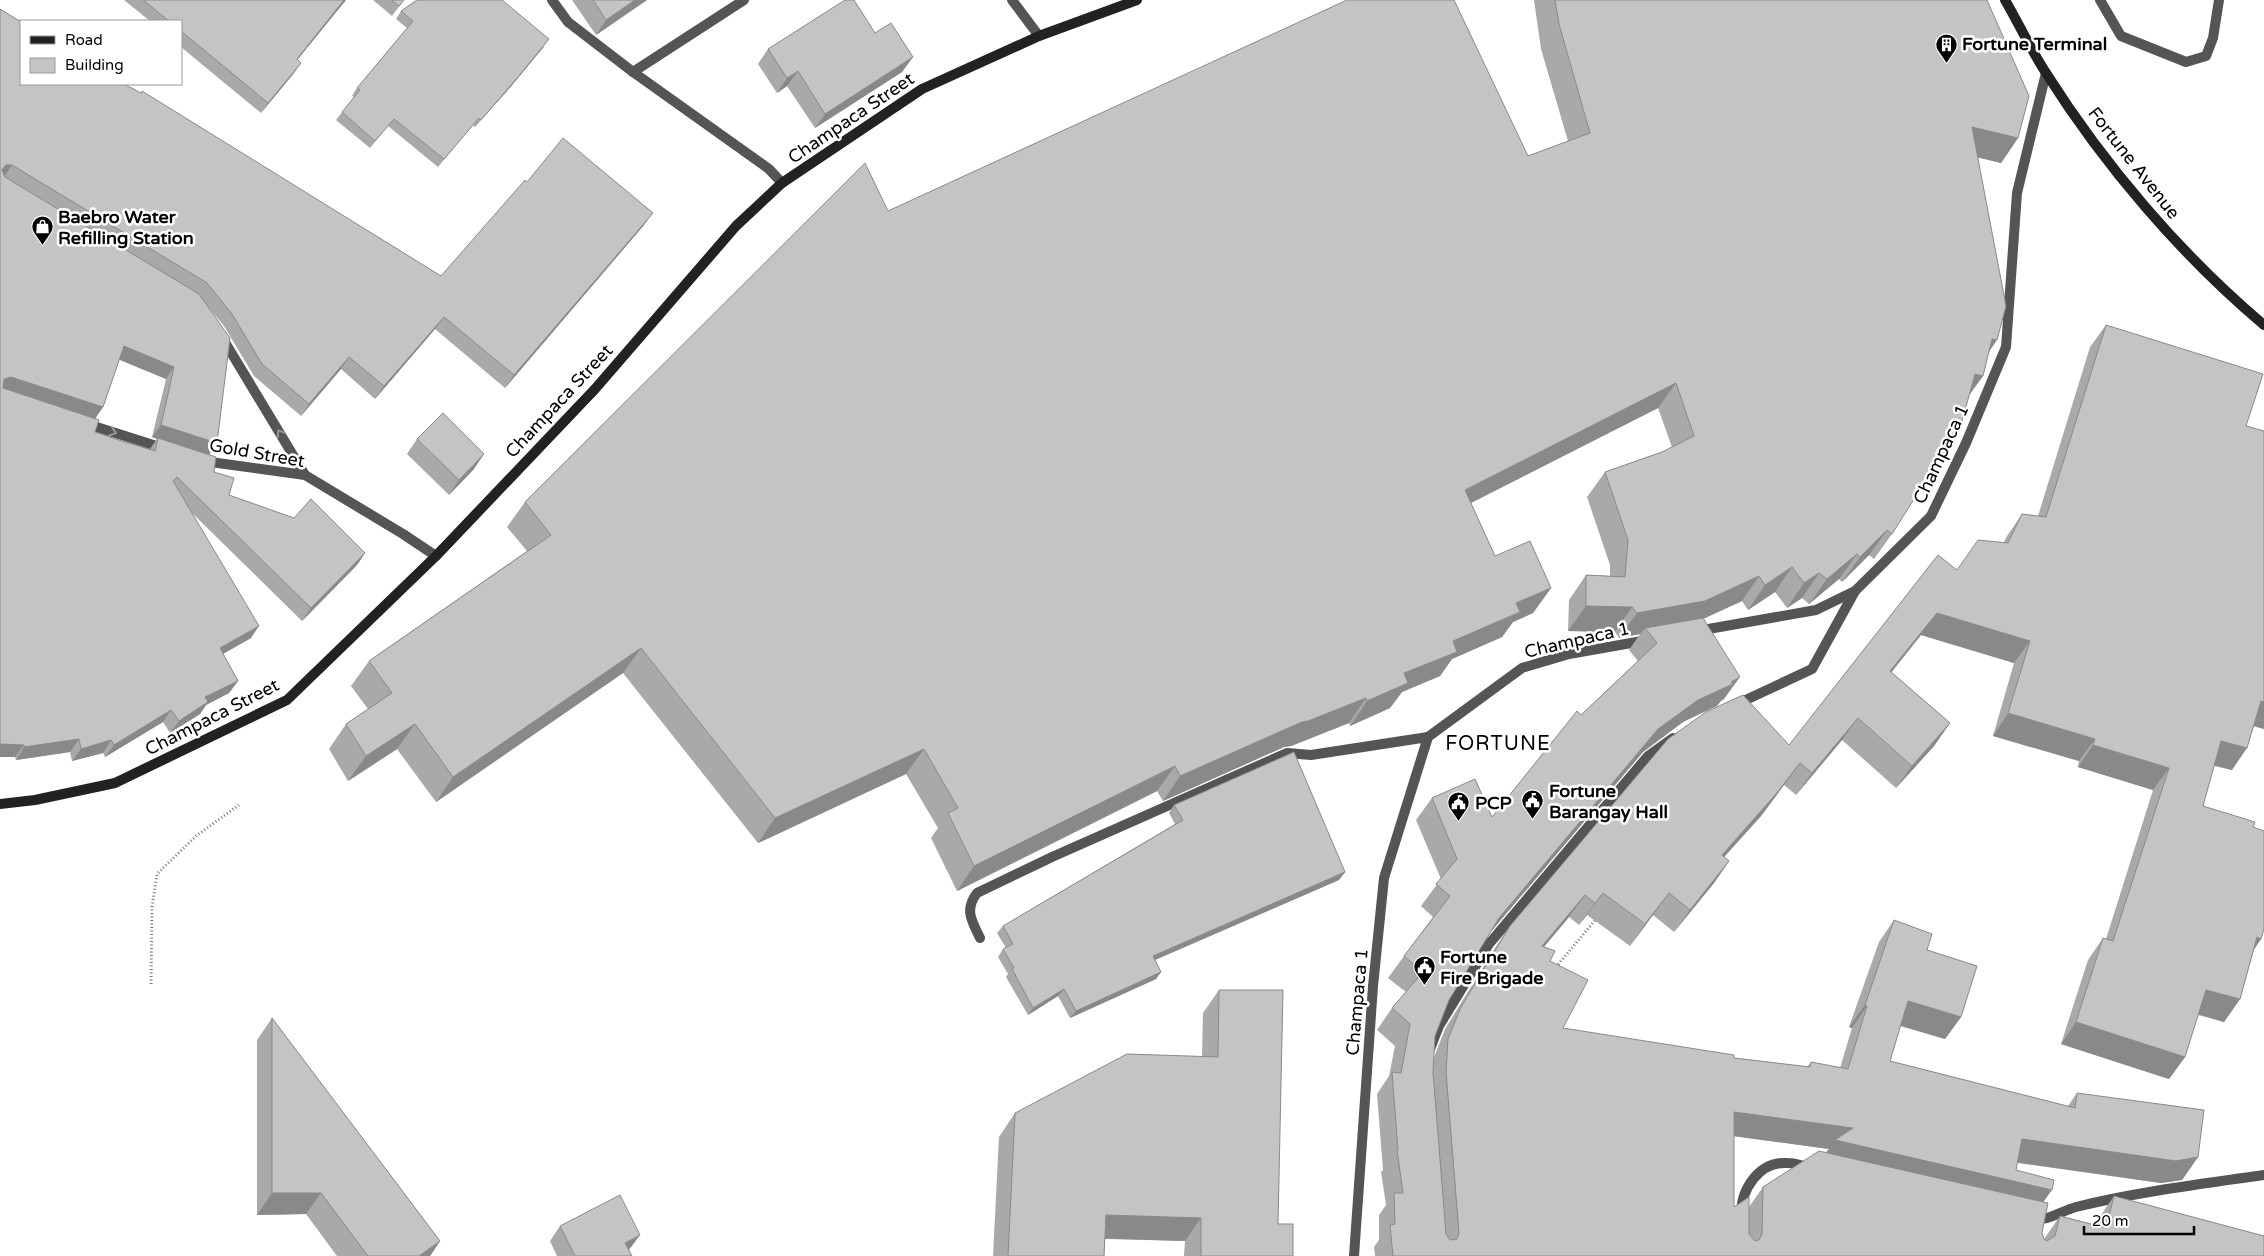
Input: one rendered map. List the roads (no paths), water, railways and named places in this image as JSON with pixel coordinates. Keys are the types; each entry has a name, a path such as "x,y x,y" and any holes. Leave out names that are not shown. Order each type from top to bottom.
{"street":[{"path":"552,0 568,22 633,72 769,169 782,183"},
{"path":"633,72 744,0"},
{"path":"1012,0 1039,36"},
{"name":"Champaca Street","path":"0,804 35,800 115,783 287,700 436,556 595,389 736,226 782,183 922,89 1039,36 1137,0"},
{"name":"Fortune Avenue","path":"2005,0 2046,73 2104,154 2156,220 2223,290 2264,325"},
{"path":"2100,0 2120,36 2186,62 2206,56 2213,38 2219,0"},
{"name":"Champaca 1","path":"1683,634 1816,610 1855,591 1930,516 1966,443 2006,347 2017,193 2046,73"},
{"path":"218,330 305,475"},
{"name":"Gold Street","path":"76,420 208,462 305,475 436,556"},
{"path":"1732,707 1812,669 1855,591"},
{"name":"Champaca 1","path":"1354,1256 1384,878 1428,737 1522,668 1569,654 1654,639"},
{"path":"1426,1060 1439,1026 1489,944 1648,756 1679,733"},
{"path":"980,938 968,913 971,901 977,893 1068,849 1287,753 1311,755 1428,737"},
{"path":"1740,1230 1741,1203 1749,1183 1767,1167 1787,1162 1826,1171"},
{"path":"2021,1216 2040,1224 2074,1207 2264,1175"}],"place":[{"name":"Fortune Terminal","path":"1946,63"},
{"name":"Baebro Water Refilling Station","path":"42,246"},
{"name":"Fortune Barangay Hall","path":"1533,820"},
{"name":"PCP","path":"1459,822"},
{"name":"Fortune Fire Brigade","path":"1424,986"}],"district":[{"name":"FORTUNE","path":"1498,743"}]}
